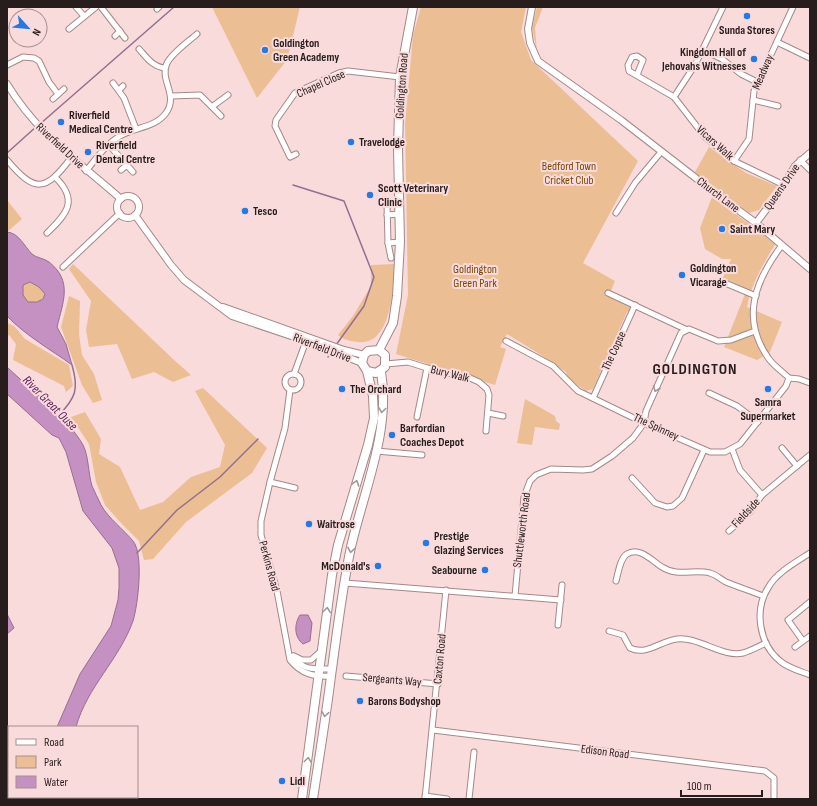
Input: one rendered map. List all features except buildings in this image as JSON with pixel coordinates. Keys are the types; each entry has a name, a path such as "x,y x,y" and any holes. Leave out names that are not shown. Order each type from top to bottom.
{"main road":[{"name":"Goldington Road","path":"379,350 393,323 397,296 400,242 398,148 400,77 413,7"},
{"path":"302,799 332,575 338,545 368,445 374,418 373,396 367,371 359,358 368,351 379,350 385,355 386,364 381,372 384,398 376,451 351,546 313,799"},
{"path":"367,371 376,373 381,372"}],"street":[{"path":"76,7 84,16"},
{"path":"69,29 96,7"},
{"path":"101,7 125,38"},
{"name":"Church Lane","path":"532,7 528,29 530,43 534,54 542,65 622,120 661,152 756,223 810,269"},
{"path":"674,97 695,65 723,7"},
{"name":"Meadway","path":"734,161 749,139 753,100 758,82 793,7"},
{"path":"115,36 120,32"},
{"path":"86,171 109,144 120,136 156,122 163,117 169,108 171,96 165,68 170,58 197,34"},
{"path":"777,42 810,58"},
{"path":"139,49 150,62 160,68 165,68"},
{"path":"703,50 728,62 741,74 758,82"},
{"path":"7,65 23,57 34,58 39,61 49,82 58,94"},
{"name":"Chapel Close","path":"296,154 290,157 274,126 276,120 295,93 339,73 348,71 400,77"},
{"name":"Vicars Walk","path":"637,75 674,97 705,137 734,161 784,186"},
{"path":"112,83 121,88 136,129"},
{"name":"Riverfield Drive","path":"7,84 40,129 70,158 121,199"},
{"path":"53,99 64,89"},
{"path":"171,96 200,95 213,106 221,116"},
{"path":"213,106 228,95"},
{"path":"753,100 778,106"},
{"path":"109,144 133,172"},
{"path":"616,213 635,182 661,152"},
{"name":"Queens Drive","path":"756,223 784,186 800,160 810,153"},
{"path":"7,160 21,177 28,181 41,184 55,178 70,158"},
{"path":"800,160 810,170"},
{"path":"122,170 127,165"},
{"path":"47,233 64,216 69,203 64,187 55,178"},
{"path":"130,196 136,199 139,208 134,215 128,217 120,213 118,208 121,199 130,196"},
{"path":"387,204 388,243 391,258"},
{"path":"63,267 120,213"},
{"path":"387,215 399,214"},
{"name":"Riverfield Drive","path":"134,215 171,266 184,280 232,316 343,352"},
{"path":"388,243 400,242"},
{"path":"782,245 768,265 756,296 752,311 755,331 761,346 769,359 789,378 799,379 810,383"},
{"path":"712,282 725,283 756,296"},
{"path":"608,293 685,329 689,329 718,341 731,340 755,331"},
{"name":"Riverfield Drive","path":"216,304 359,358"},
{"name":"The Copse","path":"593,398 634,305"},
{"path":"644,423 646,411 681,333 685,329"},
{"path":"294,374 306,341"},
{"name":"The Spinney","path":"506,341 553,366 574,387 644,423 704,450 717,452 732,449"},
{"name":"Bury Walk","path":"386,364 408,362 479,382 487,389 489,395 486,431"},
{"path":"417,417 427,368"},
{"path":"294,374 299,376 301,385 298,389 290,390 286,386 285,381 289,375 294,374"},
{"path":"732,449 740,444 758,422 786,386 789,378"},
{"name":"Perkins Road","path":"290,390 285,428 261,521 261,535 277,591 290,660 296,668 307,674 332,673"},
{"path":"709,393 737,406 758,422"},
{"path":"488,413 503,416"},
{"name":"Shuttleworth Road","path":"515,596 524,497 530,481 542,471 551,468 584,470 599,465 634,438 644,423"},
{"path":"782,448 797,466"},
{"name":"Fieldside","path":"732,449 740,470 762,495"},
{"path":"632,478 655,503 667,507 673,506 682,498 704,450"},
{"path":"376,451 422,455"},
{"name":"Fieldside","path":"729,531 750,512 762,495 810,455"},
{"path":"270,482 295,488"},
{"path":"616,581 623,557 631,552 637,552 650,558 663,568 684,573 702,571 712,573 725,581 763,596"},
{"path":"810,553 774,580 763,596 760,621 766,643 779,660 786,665 810,675"},
{"path":"345,583 561,600"},
{"path":"558,625 562,585"},
{"name":"Caxton Road","path":"425,798 438,684 446,590"},
{"path":"803,641 788,620 810,602"},
{"path":"609,631 623,635 630,648 634,650 646,650 677,639 686,639 734,653 742,653 766,643"},
{"path":"795,647 810,636"},
{"path":"293,656 302,660 311,660 319,655 323,649"},
{"name":"Perkins Road","path":"288,650 299,665 320,673"},
{"name":"Sergeants Way","path":"346,676 438,684"},
{"name":"Edison Road","path":"433,730 765,771 774,778 774,799"},
{"path":"468,799 474,752"},
{"path":"425,798 447,799"}],"green space":[{"path":"212,7 300,7 287,60 257,98"},
{"name":"Goldington Green Park","path":"421,7 526,7 521,32 531,60 638,161 583,263 615,281 611,291 639,303 627,312 593,389 586,391 568,378 566,372 507,334 500,347 506,349 495,385 396,354 408,295 405,124 413,35"},
{"path":"537,7 543,7 535,28 537,53 532,27"},
{"path":"709,147 746,173 777,186 759,210 749,213 695,172"},
{"path":"712,197 776,243 755,282 747,307 782,322 770,352 757,360 724,347 747,289 723,278 731,259 722,259 705,249 700,228"},
{"path":"7,200 22,219 7,232"},
{"path":"73,264 191,375 173,382 154,372 132,379 117,344 89,347 86,330 91,301 69,269"},
{"path":"395,264 388,313 384,325 378,335 369,341 358,342 347,340 338,335 353,316 371,286 371,265"},
{"path":"30,282 39,287 45,294 41,300 37,302 28,302 23,295 23,285"},
{"path":"69,296 80,301 79,334 82,355 94,374 102,400 93,403 82,385 61,327"},
{"path":"7,323 14,326 25,339 69,365 73,386 66,392 64,386 13,360 16,344 9,335 7,336"},
{"path":"203,388 267,448 252,473 186,522 153,559 144,560 139,541 105,505 96,482 89,444 71,417 85,412 101,439 99,454 120,467 140,510 163,502 191,477 220,467 225,445 195,391"},
{"path":"525,399 555,416 556,421 560,424 559,430 535,427 532,445 517,443"}],"water":[{"path":"7,232 18,237 34,255 49,262 61,277 64,284 64,292 57,327 66,344 72,365 30,336 7,316","holes":["30,282 39,287 45,294 43,299 37,302 28,302 23,295 23,285"]},
{"path":"7,367 48,404 68,425 83,445 92,486 101,505 108,515 133,541 138,557 139,580 137,604 133,621 120,648 95,686 81,713 76,726 57,726 80,674 111,626 118,600 119,568 112,548 83,511 66,452 59,438 52,435 7,394"},
{"path":"7,614 14,628 7,634"},
{"path":"300,615 308,615 312,623 310,641 303,644 298,638 296,630"}],"waterway":[{"path":"40,124 174,7"},
{"path":"7,153 37,126"},
{"path":"293,185 344,201 374,277 364,306 336,345"},
{"path":"328,357 331,353"},
{"name":"River Great Ouse","path":"58,416 69,404 74,393 75,381 72,365"},
{"path":"137,553 177,510 220,477 258,439"}],"place":[{"name":"Sunda Stores","path":"747,16"},
{"name":"Goldington Green Academy","path":"265,50"},
{"name":"Kingdom Hall of Jehovahs Witnesses","path":"754,59"},
{"name":"Riverfield Medical Centre","path":"61,122"},
{"name":"Travelodge","path":"351,142"},
{"name":"Riverfield Dental Centre","path":"88,152"},
{"name":"Scott Veterinary Clinic","path":"370,195"},
{"name":"Tesco","path":"245,211"},
{"name":"Saint Mary","path":"722,229"},
{"name":"Goldington Vicarage","path":"682,275"},
{"name":"The Orchard","path":"342,389"},
{"name":"Samra Supermarket","path":"768,389"},
{"name":"Barfordian Coaches Depot","path":"392,435"},
{"name":"Waitrose","path":"309,524"},
{"name":"Prestige Glazing Services","path":"426,543"},
{"name":"McDonald's","path":"378,566"},
{"name":"Seabourne","path":"485,570"},
{"name":"Barons Bodyshop","path":"360,701"},
{"name":"Lidl","path":"282,781"}],"district":[{"name":"GOLDINGTON","path":"695,369"}],"park label":[{"name":"Bedford Town Cricket Club","path":"569,173"}]}
